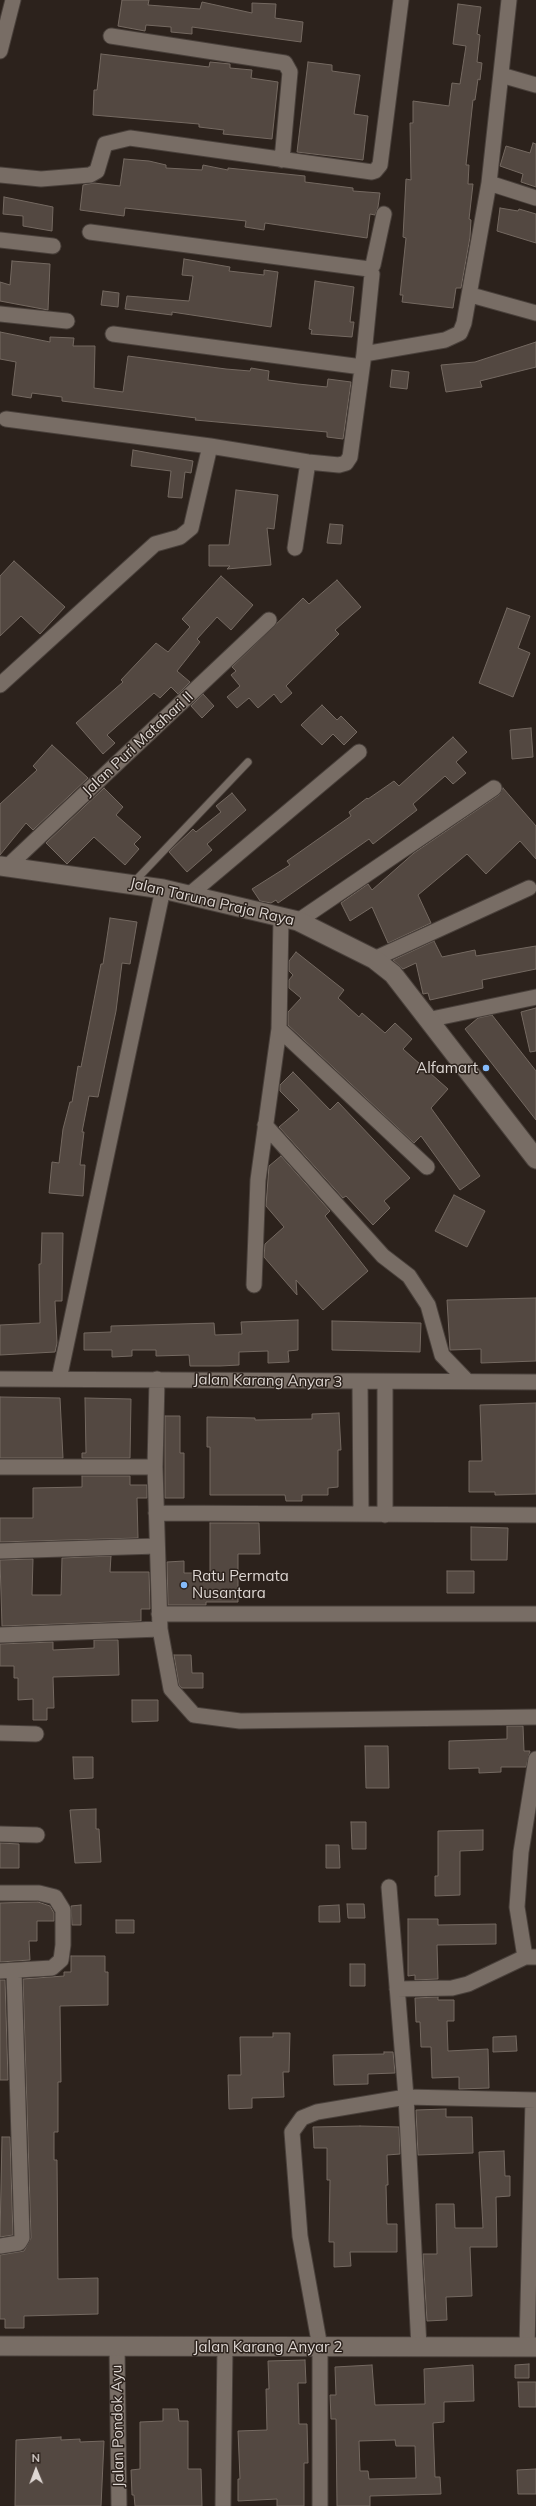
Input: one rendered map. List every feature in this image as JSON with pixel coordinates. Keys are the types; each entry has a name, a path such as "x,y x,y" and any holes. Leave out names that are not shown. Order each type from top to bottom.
{"street":[{"path":"0,51 14,0"},
{"path":"0,175 41,179 90,175 97,171 105,144 130,138 372,172 380,165 401,0"},
{"path":"113,334 363,361 454,337 460,332 464,323 471,295 489,183 509,0"},
{"path":"111,36 285,64 290,72 282,160"},
{"path":"501,75 536,85"},
{"path":"489,183 536,198"},
{"path":"369,269 373,265 384,214"},
{"path":"90,232 369,269"},
{"path":"0,240 53,246"},
{"path":"6,419 210,446 308,462 339,465 346,463 350,457 363,361 372,274 369,269"},
{"path":"471,295 536,313"},
{"path":"0,314 67,322"},
{"path":"0,685 155,544 180,537 191,528 210,446"},
{"path":"294,548 308,462"},
{"name":"Jalan Puri Matahari II","path":"4,867 269,620"},
{"path":"189,895 358,752"},
{"path":"254,1285 258,1180 278,1029 290,919 494,788"},
{"name":"Jalan Taruna Praja Raya","path":"4,867 163,889 290,919 374,959 393,974 427,1020 536,1158"},
{"path":"374,959 530,888"},
{"path":"59,1379 163,889"},
{"path":"427,1020 536,996"},
{"path":"278,1029 427,1167"},
{"path":"265,1126 383,1256 409,1276 428,1304 442,1355 468,1381"},
{"name":"Jalan Karang Anyar 3","path":"0,1379 536,1382"},
{"path":"157,1379 154,1467 159,1622 171,1689 194,1715 240,1721 536,1716"},
{"path":"360,1382 361,1514"},
{"path":"385,1382 385,1515"},
{"path":"0,1467 154,1467"},
{"path":"156,1513 536,1515"},
{"path":"0,1551 157,1546"},
{"path":"0,1635 159,1622 536,1614"},
{"path":"0,1733 36,1734"},
{"path":"397,1989 452,1988 468,1984 531,1957 517,1907 521,1852 536,1759"},
{"path":"0,1834 36,1834"},
{"path":"388,1887 406,2097 419,2347"},
{"path":"0,1893 39,1893 55,1897 63,1910 64,1945 61,1960 52,1968 7,1971 22,2238 19,2243 0,2246"},
{"path":"320,2506 320,2347 300,2236 292,2132 302,2118 317,2112 406,2097 534,2100 531,2347"},
{"name":"Jalan Karang Anyar 2","path":"0,2346 531,2347"},
{"name":"Jalan Pondok Ayu","path":"117,2346 119,2506"},
{"path":"224,2506 225,2347"}],"lane":[{"path":"132,884 248,762"}],"building":[{"path":"122,0 149,0 148,5 200,9 202,2 252,13 252,3 276,4 275,18 303,22 301,42 192,27 192,34 171,32 171,27 146,25 145,31 118,26"},
{"path":"458,4 481,7 477,34 480,35 477,62 482,63 480,80 478,79 475,100 473,100 466,165 469,165 468,184 473,184 469,219 471,220 470,237 461,288 456,288 453,308 402,302 403,295 400,295 406,238 403,237 406,179 411,180 410,123 413,123 413,101 449,106 452,83 460,84 466,46 453,44"},
{"path":"101,54 209,67 210,62 230,64 230,68 252,70 251,78 278,82 272,139 223,134 224,130 199,127 199,124 93,115 94,90 97,90"},
{"path":"308,62 332,65 332,71 360,75 354,114 368,116 363,160 297,152"},
{"path":"533,143 536,144 536,187 521,182 523,174 500,166 506,146 530,153"},
{"path":"124,159 149,161 166,165 166,168 202,170 203,165 228,170 228,168 305,176 305,182 353,188 353,191 380,193 378,207 375,215 370,214 367,238 265,223 264,230 245,227 246,221 125,208 124,216 80,210 83,185 94,183 120,186"},
{"path":"4,197 53,207 52,231 23,226 23,216 3,214"},
{"path":"500,208 518,211 519,209 536,214 536,243 497,231"},
{"path":"184,259 230,267 229,271 264,275 264,270 278,272 271,327 172,312 172,315 125,309 127,296 189,301 193,276 182,275"},
{"path":"12,261 50,264 48,310 0,301 0,282 10,285"},
{"path":"315,281 354,287 350,322 354,322 352,337 311,334 312,330 309,329"},
{"path":"103,291 119,293 118,307 101,305"},
{"path":"0,332 50,342 50,337 74,338 73,346 95,346 94,388 123,392 128,356 226,369 250,371 251,368 269,371 268,380 298,384 327,387 328,379 351,382 343,439 327,437 327,432 195,420 196,418 62,401 62,397 32,393 31,398 12,395 16,362 0,359"},
{"path":"536,342 536,367 480,381 482,387 446,392 441,365 475,362"},
{"path":"392,370 409,372 407,389 390,387"},
{"path":"133,450 193,461 191,473 185,472 182,498 168,497 171,471 131,466"},
{"path":"236,490 278,495 274,529 267,528 271,565 227,569 230,566 209,566 209,545 229,545"},
{"path":"330,524 343,525 341,544 327,543"},
{"path":"14,561 65,607 40,634 21,616 0,636 0,576"},
{"path":"221,576 253,605 231,630 217,617 197,639 200,642 177,671 190,682 178,694 171,687 160,698 154,693 107,735 115,743 103,754 76,723 123,682 121,680 156,643 168,652 190,627 182,619"},
{"path":"337,580 361,607 335,630 339,634 286,686 292,693 281,703 274,694 258,708 249,698 237,708 227,697 240,686 231,675 236,671 232,667 303,598 309,604"},
{"path":"507,608 530,616 518,648 530,653 513,697 479,683"},
{"path":"203,694 214,706 202,718 191,706"},
{"path":"322,705 337,720 341,716 357,732 344,745 333,734 322,745 301,725"},
{"path":"531,728 533,757 512,759 510,730"},
{"path":"453,737 467,752 456,762 466,773 453,784 445,776 413,804 417,810 373,844 369,839 278,903 276,900 271,903 260,901 252,889 290,865 287,861 351,816 349,812 367,798 368,799 394,781 399,786"},
{"path":"52,745 88,778 33,830 26,823 0,855 0,804 37,770 33,766"},
{"path":"104,788 123,807 116,815 141,837 134,844 139,849 125,865 94,837 67,864 46,843"},
{"path":"503,788 536,826 536,859 520,841 486,874 467,854 418,895 431,923 388,943 372,907 350,921 341,903 368,884 372,890 414,853 499,795"},
{"path":"232,793 246,810 207,844 212,850 187,872 169,852 193,829 196,832 221,812 216,806"},
{"path":"110,918 137,922 130,964 122,963 116,1011 98,1097 89,1096 82,1132 84,1132 80,1165 85,1165 83,1196 49,1193 52,1162 59,1163 63,1129 70,1102 72,1102 78,1066 81,1067 101,964 103,964"},
{"path":"434,941 442,957 475,950 476,956 536,946 536,969 482,980 483,988 430,1000 428,993 423,994 416,963 403,969 393,960"},
{"path":"296,952 344,990 338,998 359,1017 362,1013 385,1033 395,1023 412,1039 403,1049 448,1089 431,1108 480,1176 460,1190 421,1136 414,1143 288,1025 288,1012 301,998 289,988 289,980 293,975 289,971 289,961"},
{"path":"536,1008 536,1051 530,1052 521,1012"},
{"path":"492,1015 536,1071 536,1120 465,1029 478,1018"},
{"path":"293,1072 330,1110 338,1102 410,1178 384,1201 390,1208 373,1225 346,1196 343,1198 279,1127 299,1110 280,1091 280,1085"},
{"path":"281,1156 330,1211 325,1216 368,1271 323,1310 296,1280 297,1295 264,1257 265,1244 284,1227 266,1206 269,1166"},
{"path":"454,1195 485,1211 467,1247 435,1231"},
{"path":"42,1233 63,1233 62,1301 55,1301 57,1343 55,1352 0,1355 0,1325 40,1323 39,1264 41,1264"},
{"path":"536,1298 536,1361 481,1363 481,1349 450,1350 447,1300"},
{"path":"298,1320 298,1350 288,1351 289,1362 268,1363 268,1351 239,1352 239,1365 190,1366 189,1355 156,1356 156,1350 132,1350 132,1356 112,1357 112,1350 84,1350 84,1333 111,1332 111,1326 214,1323 215,1335 242,1334 241,1322"},
{"path":"332,1321 421,1323 420,1352 332,1350"},
{"path":"0,1397 60,1398 63,1458 0,1458"},
{"path":"85,1398 131,1399 130,1458 82,1458 82,1453 86,1453"},
{"path":"536,1403 536,1494 495,1495 495,1492 469,1492 469,1461 482,1461 480,1405"},
{"path":"339,1413 341,1450 338,1450 338,1487 328,1488 328,1495 302,1495 302,1501 286,1501 285,1495 210,1495 210,1447 207,1447 207,1417 255,1418 255,1420 312,1419 312,1414"},
{"path":"165,1416 180,1416 180,1453 184,1453 184,1498 165,1498"},
{"path":"82,1476 130,1476 130,1485 147,1485 147,1498 137,1498 138,1538 0,1542 0,1518 33,1518 33,1488 82,1487"},
{"path":"210,1523 259,1523 260,1554 238,1554 238,1602 206,1602 206,1605 168,1605 167,1562 184,1561 184,1573 210,1573"},
{"path":"471,1527 508,1528 507,1560 471,1560"},
{"path":"111,1556 110,1572 149,1572 150,1609 141,1609 141,1621 2,1626 0,1560 33,1559 32,1595 61,1595 62,1558"},
{"path":"447,1571 474,1571 474,1593 447,1593"},
{"path":"94,1640 118,1640 119,1675 53,1677 54,1708 47,1708 47,1720 33,1720 33,1699 18,1700 18,1678 14,1678 14,1666 0,1666 0,1644 53,1642 53,1650 94,1648"},
{"path":"174,1655 191,1655 192,1673 203,1673 203,1688 182,1688 179,1685"},
{"path":"132,1700 158,1700 158,1721 132,1722"},
{"path":"507,1726 523,1726 524,1751 530,1751 526,1767 501,1767 501,1772 479,1773 479,1768 449,1769 449,1741 507,1739"},
{"path":"365,1746 388,1746 389,1788 366,1788"},
{"path":"73,1757 93,1757 93,1778 74,1779"},
{"path":"96,1809 96,1829 99,1829 101,1862 75,1863 70,1810"},
{"path":"351,1822 366,1822 366,1849 352,1849"},
{"path":"483,1830 483,1850 460,1851 460,1895 435,1896 435,1876 438,1876 438,1831"},
{"path":"0,1843 19,1844 19,1868 0,1868"},
{"path":"326,1845 339,1845 340,1868 326,1868"},
{"path":"38,1902 50,1906 54,1913 54,1921 37,1921 37,1941 29,1941 30,1960 0,1962 0,1903"},
{"path":"347,1904 364,1904 365,1918 348,1918"},
{"path":"81,1905 81,1925 72,1925 71,1906"},
{"path":"339,1905 340,1922 319,1922 319,1906"},
{"path":"408,1919 438,1919 438,1925 496,1924 496,1944 437,1945 438,1979 415,1980 415,1975 408,1976"},
{"path":"116,1920 134,1920 134,1933 116,1933"},
{"path":"71,1956 105,1956 105,1972 108,1972 108,2005 60,2006 61,2082 58,2082 58,2132 54,2132 54,2160 57,2160 58,2279 98,2278 98,2314 24,2316 24,2328 5,2328 5,2319 0,2319 0,2255 24,2251 31,2238 23,1979 64,1976 64,1972 71,1972"},
{"path":"350,1964 365,1964 365,1986 350,1986"},
{"path":"0,1980 5,1980 8,2080 0,2080"},
{"path":"438,1997 438,2000 454,2000 454,2021 447,2021 448,2051 488,2049 489,2088 459,2089 459,2077 432,2078 431,2047 421,2047 420,2022 416,2022 415,1998"},
{"path":"273,2033 290,2033 289,2072 283,2072 284,2097 252,2098 252,2108 229,2109 228,2075 241,2075 240,2037 273,2037"},
{"path":"516,2036 517,2051 493,2052 493,2037"},
{"path":"384,2052 393,2052 395,2073 368,2074 368,2084 334,2085 333,2055 384,2054"},
{"path":"446,2109 446,2117 472,2117 473,2153 418,2155 416,2110"},
{"path":"313,2127 399,2127 400,2154 387,2155 388,2185 386,2185 387,2224 397,2224 397,2252 350,2252 351,2266 334,2267 334,2242 329,2242 330,2180 327,2180 327,2148 314,2148"},
{"path":"2,2137 10,2137 13,2235 0,2237"},
{"path":"504,2151 505,2176 510,2176 510,2196 496,2197 497,2247 470,2247 472,2296 446,2297 447,2320 427,2321 423,2254 437,2254 436,2204 454,2204 455,2228 483,2228 479,2152"},
{"path":"305,2360 306,2383 298,2383 299,2424 307,2424 308,2463 304,2463 304,2506 277,2506 277,2499 238,2501 238,2479 240,2479 238,2431 267,2430 266,2389 269,2389 268,2361"},
{"path":"529,2364 529,2378 515,2378 515,2365"},
{"path":"372,2365 375,2405 425,2404 424,2369 473,2365 474,2401 444,2402 444,2422 433,2423 435,2477 440,2477 441,2494 370,2496 370,2506 337,2506 336,2419 331,2419 330,2395 336,2395 335,2367","holes":["395,2440 396,2446 415,2446 416,2478 369,2479 368,2471 360,2471 359,2441"]},
{"path":"518,2382 536,2382 536,2407 519,2407"},
{"path":"163,2409 178,2409 179,2421 188,2421 188,2469 201,2469 202,2506 135,2506 134,2495 132,2495 131,2470 140,2469 140,2422 163,2421"},
{"path":"61,2437 61,2440 80,2439 80,2442 104,2441 101,2506 15,2506 16,2440"},
{"path":"536,2469 536,2494 518,2494 517,2470"}],"place":[{"name":"Alfamart","path":"486,1068"},
{"name":"Ratu Permata Nusantara","path":"184,1585"}]}
